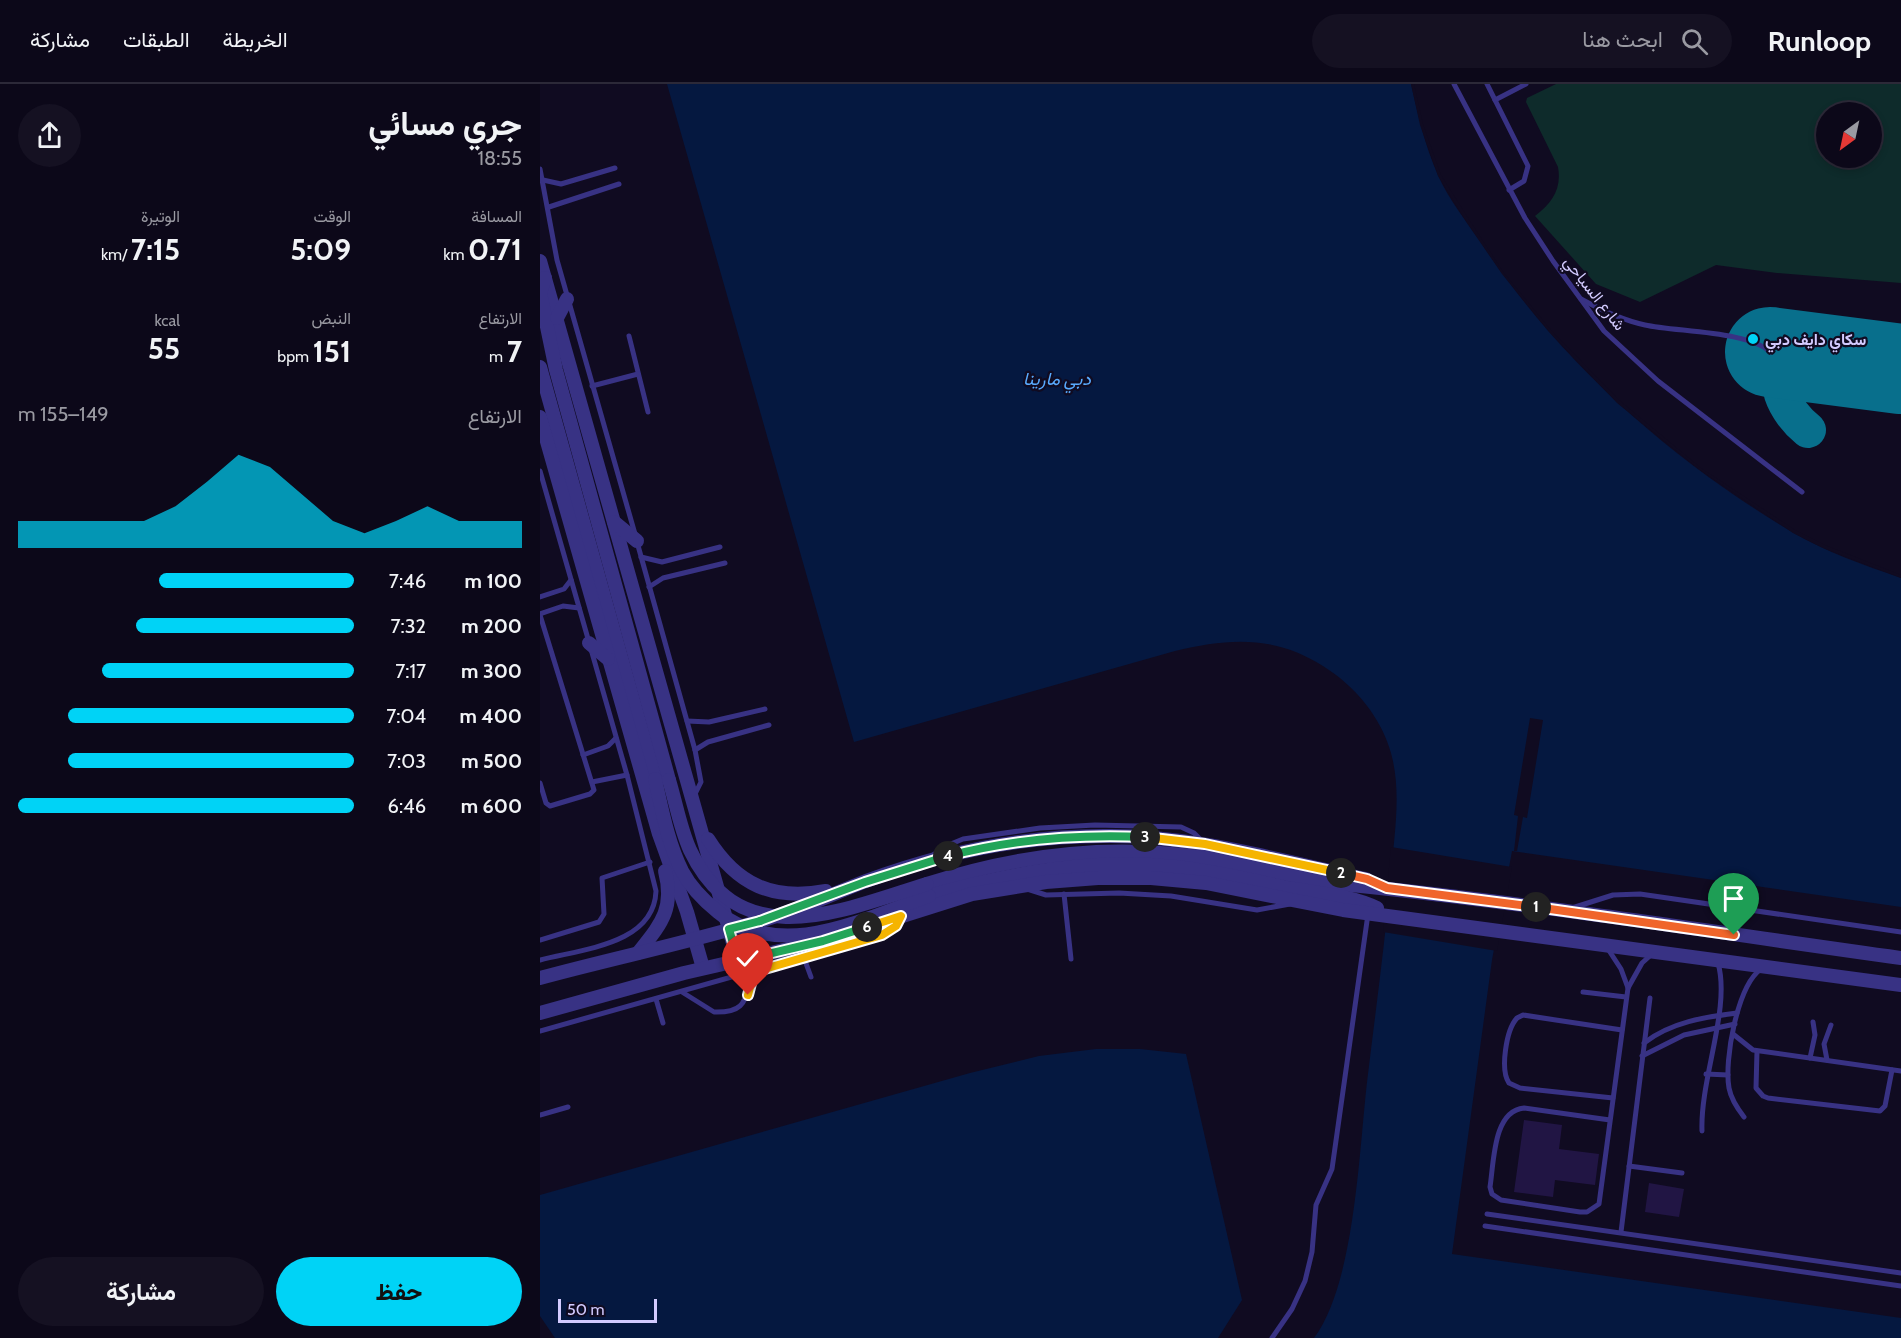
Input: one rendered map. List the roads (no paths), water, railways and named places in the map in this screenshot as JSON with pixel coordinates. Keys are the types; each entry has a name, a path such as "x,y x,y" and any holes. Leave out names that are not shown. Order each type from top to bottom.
{"street":[{"path":"540,261 738,961"},
{"path":"545,277 540,293 556,370 669,780 689,848 704,874 725,895 756,913 779,918 818,916 928,890 1032,872 1081,866 1144,865 1233,876 1362,903 1386,915"},
{"path":"557,318 567,298"},
{"path":"540,367 674,853 690,886 704,902 739,926 770,936 805,935 928,890 972,870 1029,858 1135,851 1206,858 1336,883 1546,908 1901,958"},
{"path":"540,417 659,834 703,968"},
{"path":"615,522 637,542"},
{"path":"589,643 609,659"},
{"path":"702,829 722,860 735,872 762,888 789,896 843,891"},
{"path":"638,953 662,921 668,903 668,882 658,849 659,834"},
{"path":"540,978 774,917 925,862 996,845 1057,837 1112,836 1205,844 1367,879 1387,888"},
{"path":"540,1013 703,968 823,941 972,894 1072,879 1151,878 1206,883 1297,902 1369,913 1901,985"}],"lane":[{"name":"شارع السياحي","path":"1454,84 1509,190 1537,238 1604,331 1658,381 1802,492"},
{"path":"1487,84 1528,166 1524,181 1509,190"},
{"path":"1495,100 1526,84"},
{"path":"543,180 561,184 615,168"},
{"path":"540,169 549,207 554,247 567,298 695,750 700,782 693,797"},
{"path":"549,207 619,184"},
{"path":"1580,298 1632,322 1753,340 1770,352"},
{"path":"629,336 648,412"},
{"path":"592,386 638,374"},
{"path":"540,471 627,775 650,862 656,900 641,927 622,938 540,960"},
{"path":"641,557 652,562 662,562 720,547"},
{"path":"650,587 663,578 725,563"},
{"path":"540,597 564,589 571,580"},
{"path":"540,783 546,802 550,806 592,793 592,782 540,614 563,606 579,608"},
{"path":"687,721 709,722 765,709"},
{"path":"695,750 708,742 769,725"},
{"path":"583,755 608,746 616,738"},
{"path":"592,782 627,775"},
{"path":"540,940 599,922 604,914 602,878 650,862"},
{"path":"1020,885 1039,894 1145,894 1257,910 1278,908 1297,902"},
{"path":"1064,894 1071,959"},
{"path":"1566,911 1598,898 1640,894 1901,932"},
{"path":"1272,1338 1292,1309 1305,1281 1317,1205 1332,1168 1369,913"},
{"path":"540,1031 887,933 896,926 901,916"},
{"path":"1604,945 1622,969 1628,988"},
{"path":"1610,1120 1524,1108 1512,1110 1501,1124 1490,1187 1492,1194 1501,1200 1580,1212 1594,1209 1602,1197 1628,988 1642,963 1655,951"},
{"path":"804,958 811,977"},
{"path":"1702,1131 1702,1104 1706,1074 1722,986 1717,959"},
{"path":"1744,1117 1732,1099 1728,1075 1734,1024 1746,985 1759,970 1767,966"},
{"path":"681,992 714,1012 739,1007 747,999 754,972"},
{"path":"1583,992 1626,997"},
{"path":"1621,1232 1650,998"},
{"path":"656,999 663,1023"},
{"path":"1644,1043 1667,1029 1737,1012"},
{"path":"1613,1098 1520,1088 1509,1083 1505,1072 1510,1030 1517,1018 1523,1015 1622,1030"},
{"path":"1810,1058 1815,1035 1813,1022"},
{"path":"1642,1056 1669,1041 1716,1026 1734,1024"},
{"path":"1827,1060 1824,1044 1831,1024"},
{"path":"1733,1034 1746,1046 1757,1051 1901,1071"},
{"path":"1757,1051 1756,1088 1768,1098 1880,1111 1885,1106 1892,1070"},
{"path":"1706,1074 1728,1075"},
{"path":"540,1115 568,1107"},
{"path":"1629,1166 1682,1173"},
{"path":"1487,1214 1901,1273"},
{"path":"1485,1226 1901,1286"}],"water":[{"name":"دبي مارينا","path":"667,84 1411,84 1429,153 1447,193 1513,288 1583,368 1661,440 1747,504 1818,546 1901,578 1901,907 1512,851 1492,960 1452,1254 1901,1318 1901,1338 1314,1338 1328,1313 1339,1283 1347,1249 1358,1174 1386,925 1397,799 1391,753 1381,727 1356,693 1323,666 1305,656 1269,644 1232,642 1175,651 854,742"},
{"path":"1096,1049 1140,1049 1186,1054 1242,1300 1218,1338 555,1338 540,1316 540,1195 970,1073 1039,1056"}],"place":[{"name":"سكاي دايف دبي","path":"1753,339"}]}
